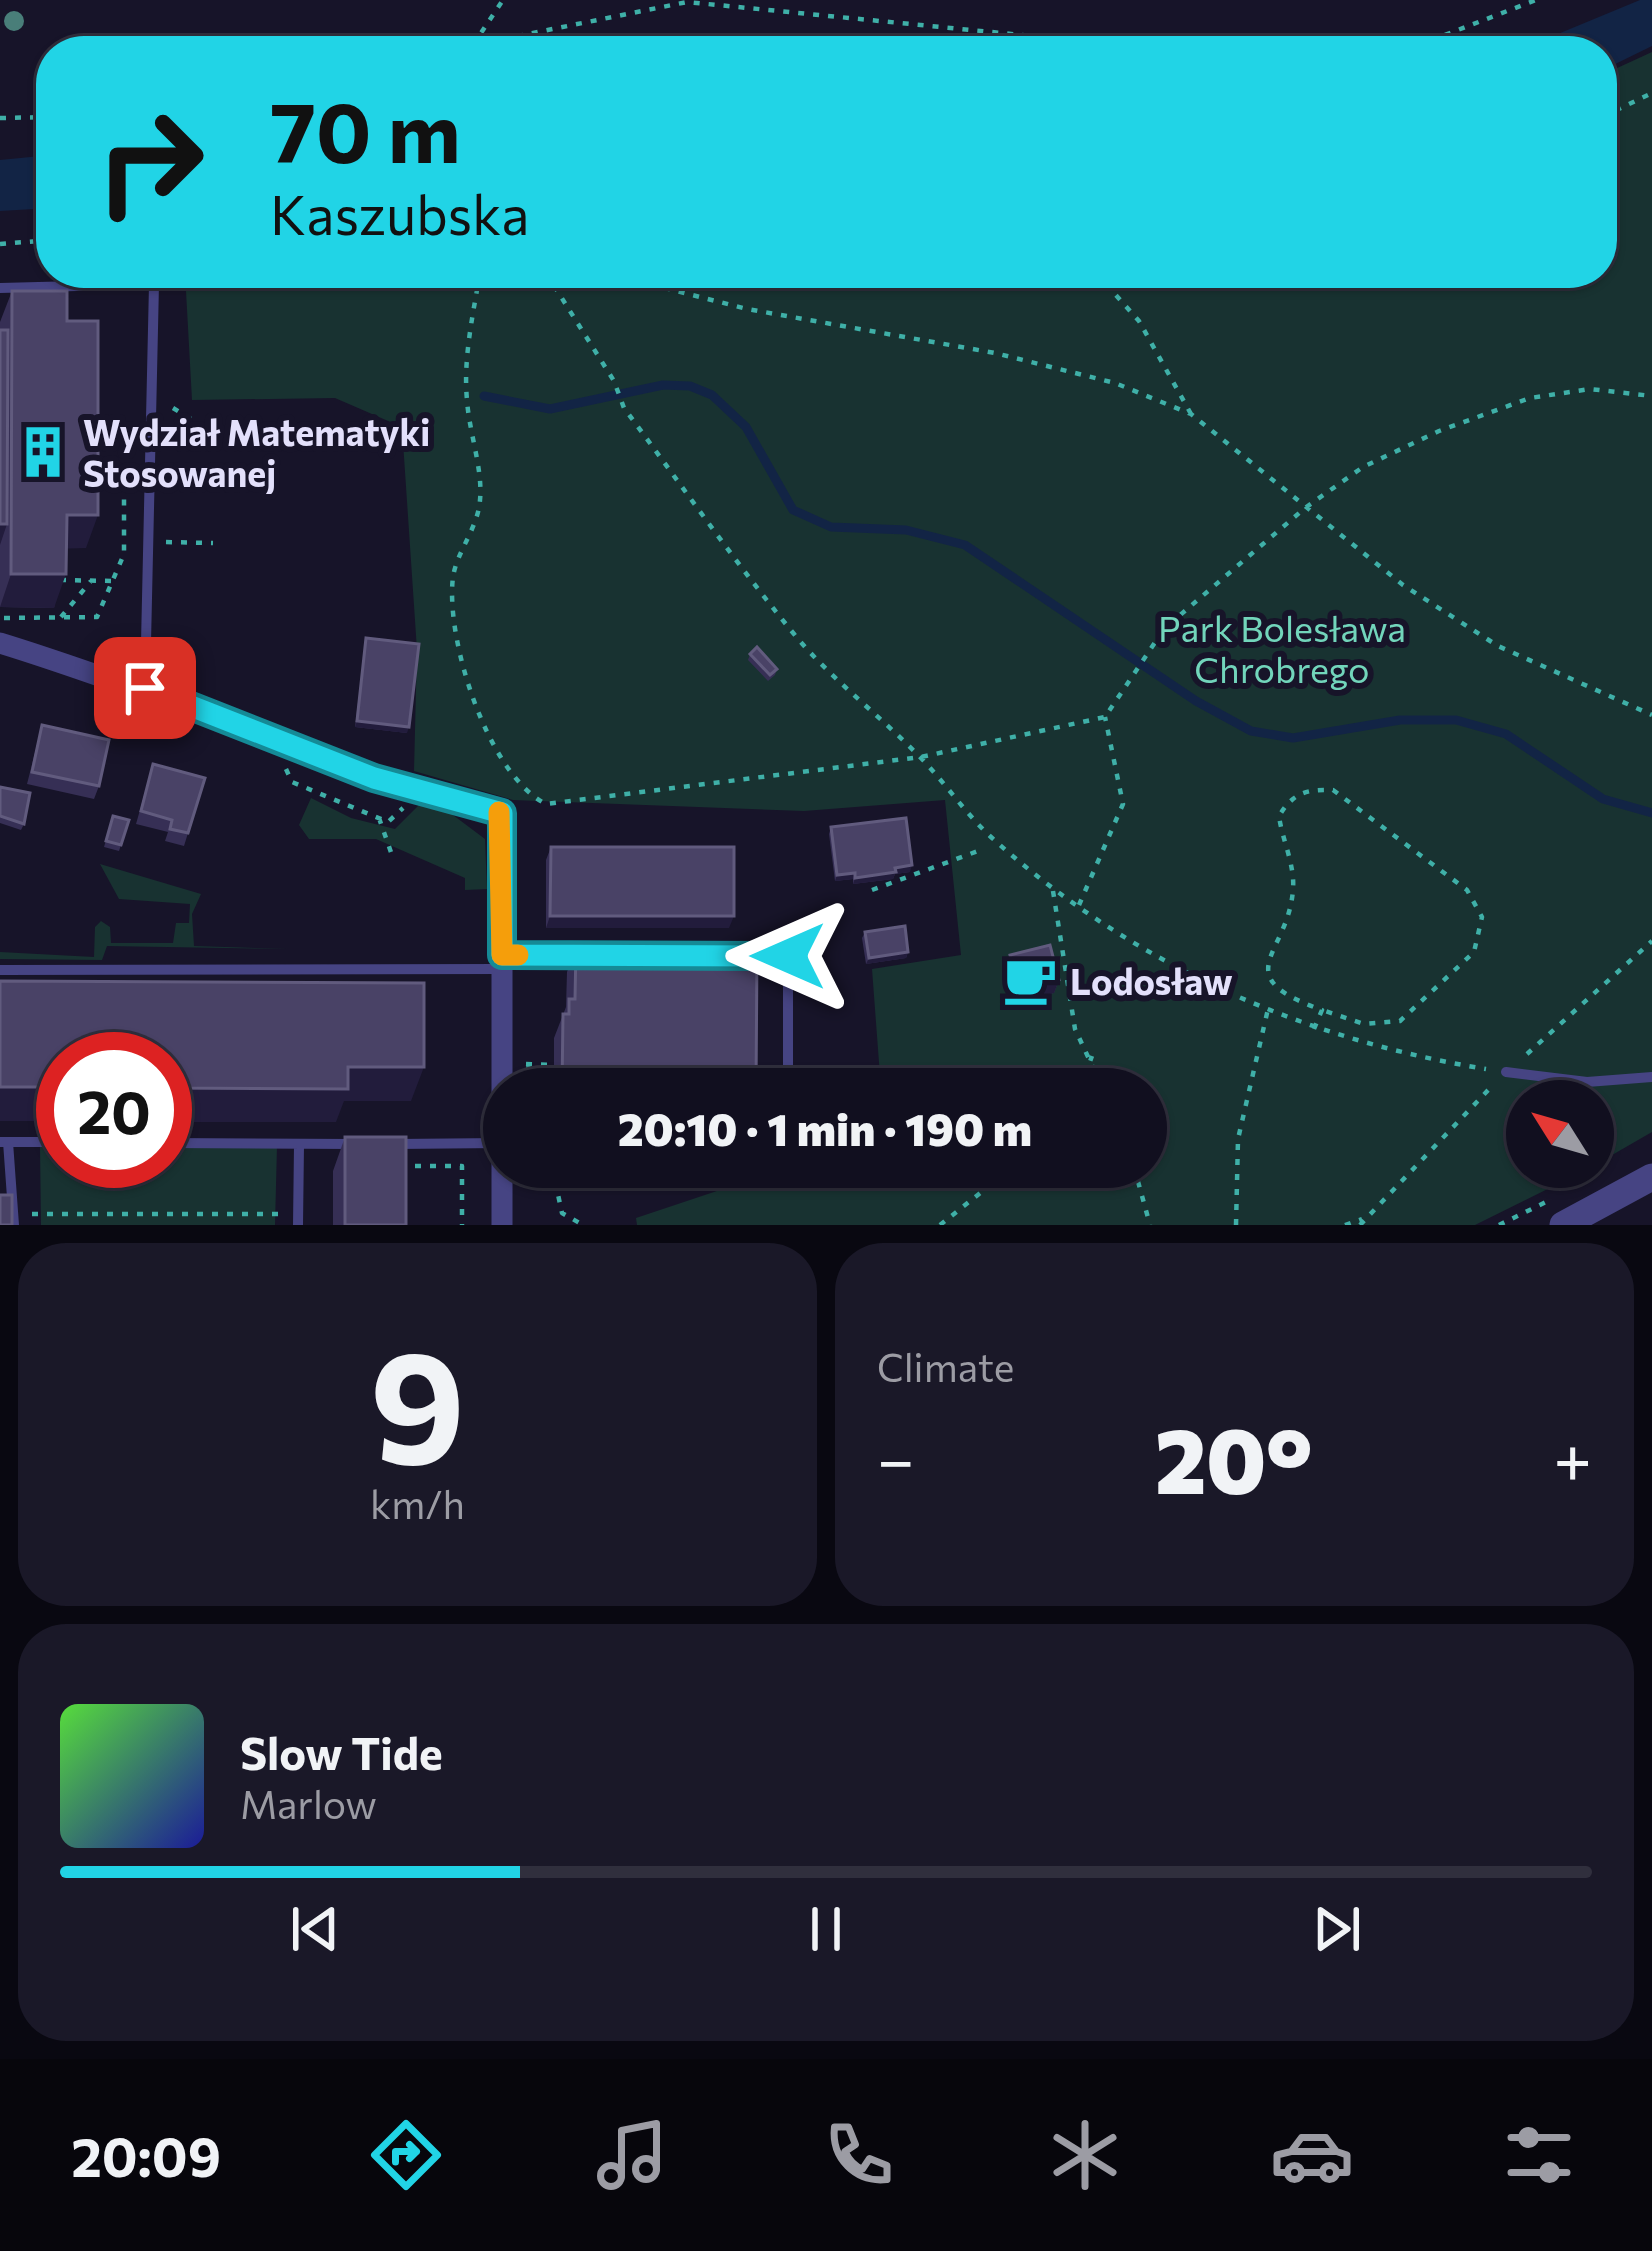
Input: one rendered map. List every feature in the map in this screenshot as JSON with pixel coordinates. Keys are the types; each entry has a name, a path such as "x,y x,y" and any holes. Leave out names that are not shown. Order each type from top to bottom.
{"street":[{"path":"0,643 145,688 374,778 502,813 501,1068"},
{"path":"1563,1225 1652,1177"},
{"path":"502,1188 502,1225"}],"lane":[{"path":"0,288 36,287"},
{"path":"145,688 154,288"},
{"path":"0,970 502,962 605,956"},
{"path":"737,956 788,956 788,1068"},
{"path":"1506,1072 1587,1082 1652,1077"},
{"path":"14,1219 4,1142 36,1142"},
{"path":"192,1143 483,1142"},
{"path":"298,1219 299,1144"}],"path":[{"path":"480,36 503,0"},
{"path":"1442,36 1536,0"},
{"path":"529,36 687,2 1032,36"},
{"path":"1617,110 1652,93"},
{"path":"0,118 36,117"},
{"path":"0,244 36,241"},
{"path":"478,288 466,396 481,500 453,572 450,623 459,660 496,751 520,788 546,804 921,758 1105,717 1149,650 1179,616 1305,508 1363,466 1530,398 1590,389 1652,396"},
{"path":"555,288 614,381 624,408 796,638 921,758 986,832 1053,891 1172,969 1315,1029 1409,1056 1506,1072"},
{"path":"665,288 747,309 995,353 1115,383 1190,414 1403,584 1498,646 1652,716"},
{"path":"1109,288 1138,321 1190,414"},
{"path":"151,394 214,433"},
{"path":"0,618 97,617 124,554 124,480 135,458"},
{"path":"166,542 213,543"},
{"path":"54,580 112,581"},
{"path":"61,617 91,581"},
{"path":"1079,905 1123,804 1105,717"},
{"path":"286,768 292,782 388,822 410,802"},
{"path":"1310,789 1333,790 1467,890 1482,917 1474,952 1400,1021 1364,1024 1322,1010 1285,997 1268,979 1267,963 1293,895 1279,816 1289,798 1310,789"},
{"path":"380,818 393,858"},
{"path":"872,890 978,851"},
{"path":"1053,891 1075,1029 1096,1068"},
{"path":"1236,1225 1238,1139 1268,1010"},
{"path":"1315,1029 1322,1010"},
{"path":"1088,1068 1092,1056"},
{"path":"528,1064 529,1068"},
{"path":"392,1166 462,1166 462,1225"},
{"path":"557,1188 563,1225"},
{"path":"940,1225 987,1188"},
{"path":"1140,1188 1150,1225"},
{"path":"562,1213 584,1225"},
{"path":"1345,1225 1366,1218"},
{"path":"14,1219 298,1219"}],"green space":[{"name":"Park Bolesława Chrobrego","path":"1652,52 1652,1132 1614,1154 1614,1080 1506,1080 1506,1188 1550,1188 1475,1225 637,1225 636,1218 726,1188 1167,1188 1167,1068 879,1068 872,969 961,955 945,800 804,811 513,800 414,771 417,650 402,427 335,398 192,400 186,288 1617,288 1617,68"},
{"path":"311,798 351,818 395,829 421,803 445,809 485,839 487,889 465,890 465,878 376,839 309,839 299,825"},
{"path":"100,864 201,894 192,914 194,946 289,949 107,946 102,960 0,959 0,952 94,957 95,927 101,921 110,927 111,943 173,943 176,923 189,923 190,904 119,899"},
{"path":"192,1146 277,1146 275,1225 41,1225 41,1188 192,1188"}],"water":[{"path":"1640,0 1652,0 1652,46 1617,63 1617,36 1553,36"},
{"path":"36,156 36,209 0,211 0,160"}],"building":[{"name":"Wydział Matematyki Stosowanej","path":"12,291 67,291 67,321 98,321 98,515 67,515 66,574 11,574"},
{"path":"0,330 8,330 7,524 0,524"},
{"path":"366,638 419,644 409,727 357,721"},
{"path":"757,647 777,669 770,675 750,654"},
{"path":"42,725 109,740 99,786 32,772"},
{"path":"153,764 205,778 188,833 170,829 172,820 141,811"},
{"path":"0,787 30,793 24,824 0,816"},
{"path":"113,816 129,820 121,845 106,841"},
{"path":"906,818 912,865 855,878 855,873 837,875 831,827"},
{"path":"551,847 734,847 734,916 550,916"},
{"path":"905,926 908,952 869,958 865,932"},
{"path":"1050,945 1059,980 1018,990 1010,955"},
{"path":"576,948 757,951 756,1068 562,1068 563,1014 569,1014 569,999 575,999"},
{"path":"0,981 424,983 424,1067 348,1067 348,1089 192,1088 192,1032 36,1032 36,1087 0,1087"},
{"path":"345,1137 406,1137 406,1225 345,1225"},
{"path":"0,1195 12,1195 12,1225 0,1225"}],"waterway":[{"path":"484,396 550,409 663,385 690,386 712,395 746,427 793,510 831,527 906,530 965,545 1196,701 1251,731 1293,738 1400,720 1456,720 1506,734 1603,799 1652,813"}],"slow traffic":[{"path":"499,812 502,955 518,955"}],"place":[{"name":"Wydział Matematyki Stosowanej","path":"43,452"},
{"name":"Lodosław","path":"1030,980"}],"route":[{"path":"145,688 374,778 502,813 502,955 788,956"}]}
